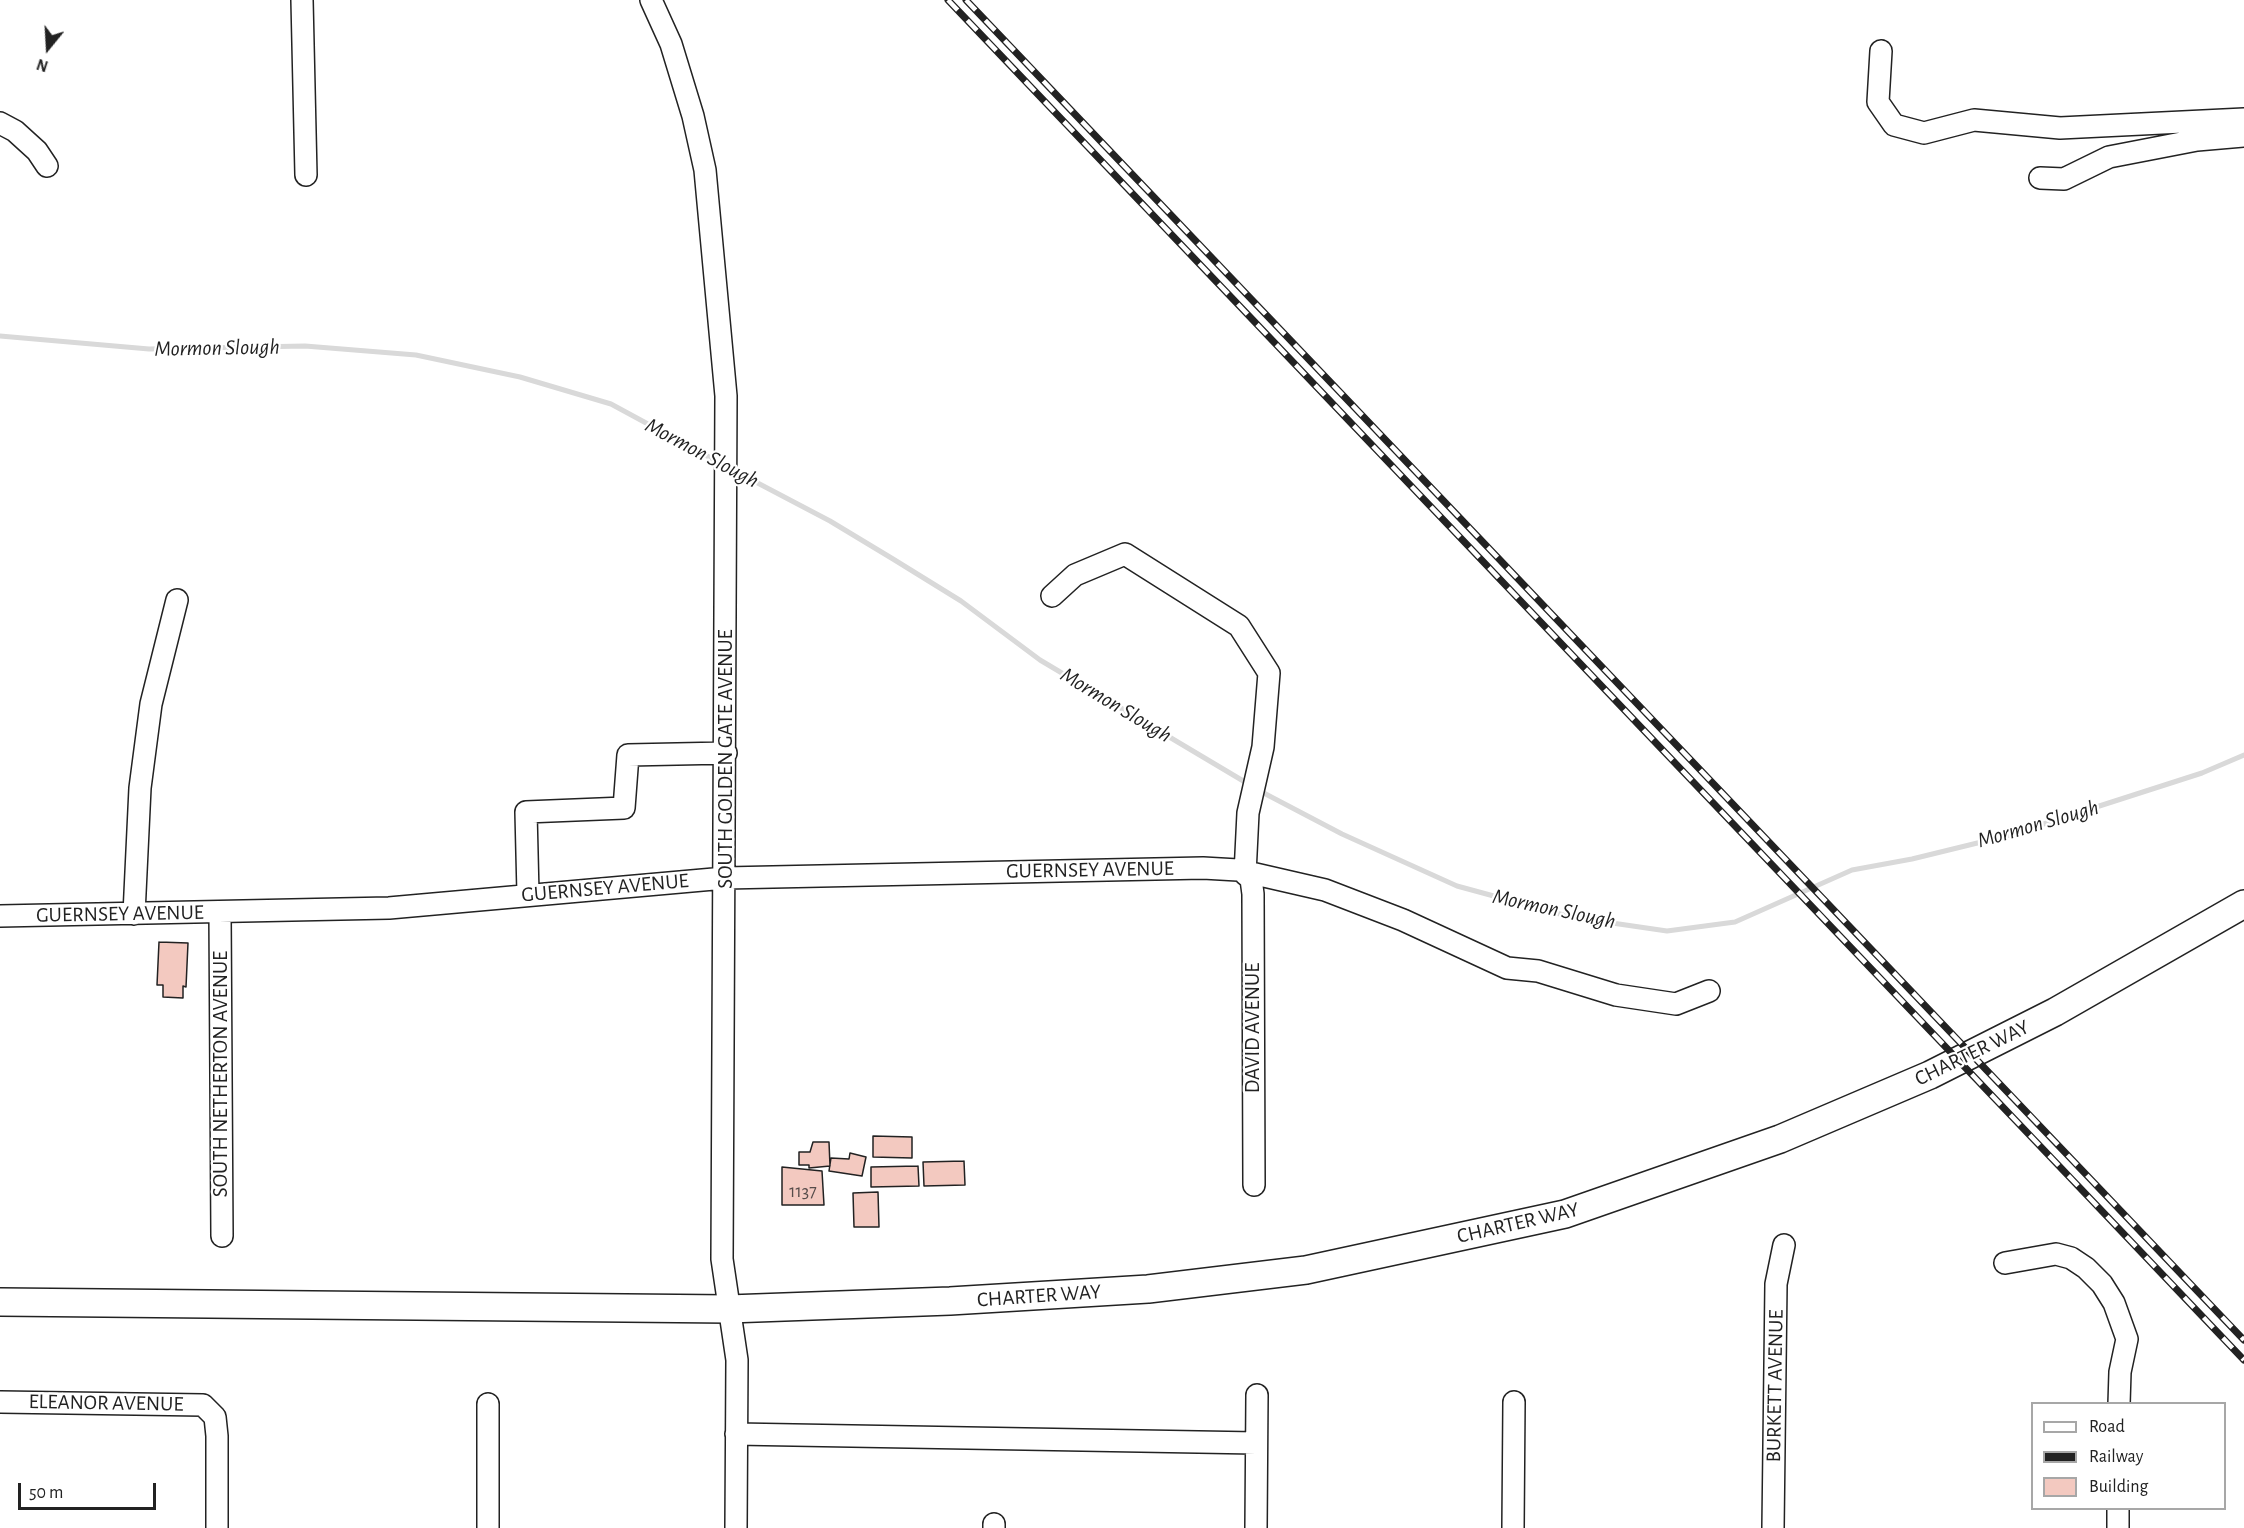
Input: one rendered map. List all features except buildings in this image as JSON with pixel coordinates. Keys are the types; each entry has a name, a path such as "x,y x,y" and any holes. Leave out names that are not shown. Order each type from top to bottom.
{"main road":[{"name":"CHARTER WAY","path":"0,1302 729,1309 950,1302 1148,1289 1306,1269 1565,1214 1780,1139 1930,1075 2055,1012 2244,904"}],"street":[{"path":"302,0 306,175"},
{"name":"SOUTH GOLDEN GATE AVENUE","path":"651,0 674,54 693,116 705,170 726,396 723,1259 736,1360 736,1528"},
{"path":"1881,51 1878,102 1894,125 1924,133 1974,120 2060,128 2240,130"},
{"path":"0,123 15,131 37,151 47,166"},
{"path":"2040,178 2064,179 2109,157 2240,130"},
{"name":"DAVID AVENUE","path":"1052,596 1075,575 1125,554 1239,626 1269,673 1263,747 1248,813 1245,874 1251,879 1253,894 1254,1185"},
{"path":"134,914 140,788 151,704 177,600"},
{"path":"528,894 526,812 624,808 628,755 726,753"},
{"name":"GUERNSEY AVENUE","path":"0,916 389,908 725,878 1203,868 1238,870 1245,874 1290,880 1325,890 1403,920 1508,968 1538,971 1616,995 1676,1004 1709,991"},
{"name":"SOUTH NETHERTON AVENUE","path":"220,913 222,1236"},
{"name":"BURKETT AVENUE","path":"1773,1528 1776,1284 1784,1245"},
{"path":"2005,1263 2056,1254 2071,1258 2086,1268 2102,1284 2114,1303 2127,1339 2120,1372 2119,1402"},
{"path":"1256,1528 1257,1395"},
{"name":"ELEANOR AVENUE","path":"0,1402 203,1405 215,1417 218,1436 217,1528"},
{"path":"1513,1528 1514,1402"},
{"path":"488,1404 488,1528"},
{"path":"736,1434 1256,1443"},
{"path":"2118,1510 2118,1528"}],"waterway":[{"name":"Mormon Slough","path":"0,336 149,349 305,346 416,355 520,377 611,404 720,463"},
{"name":"Mormon Slough","path":"731,469 830,521 893,559 961,601 1040,660 1250,785"},
{"name":"Mormon Slough","path":"1258,790 1342,834 1457,886 1571,917 1667,931 1735,922 1852,870 1912,859 2006,836 2202,773 2244,755"}],"railway":[{"path":"948,0 2244,1360"},
{"path":"966,0 2244,1340"}]}
